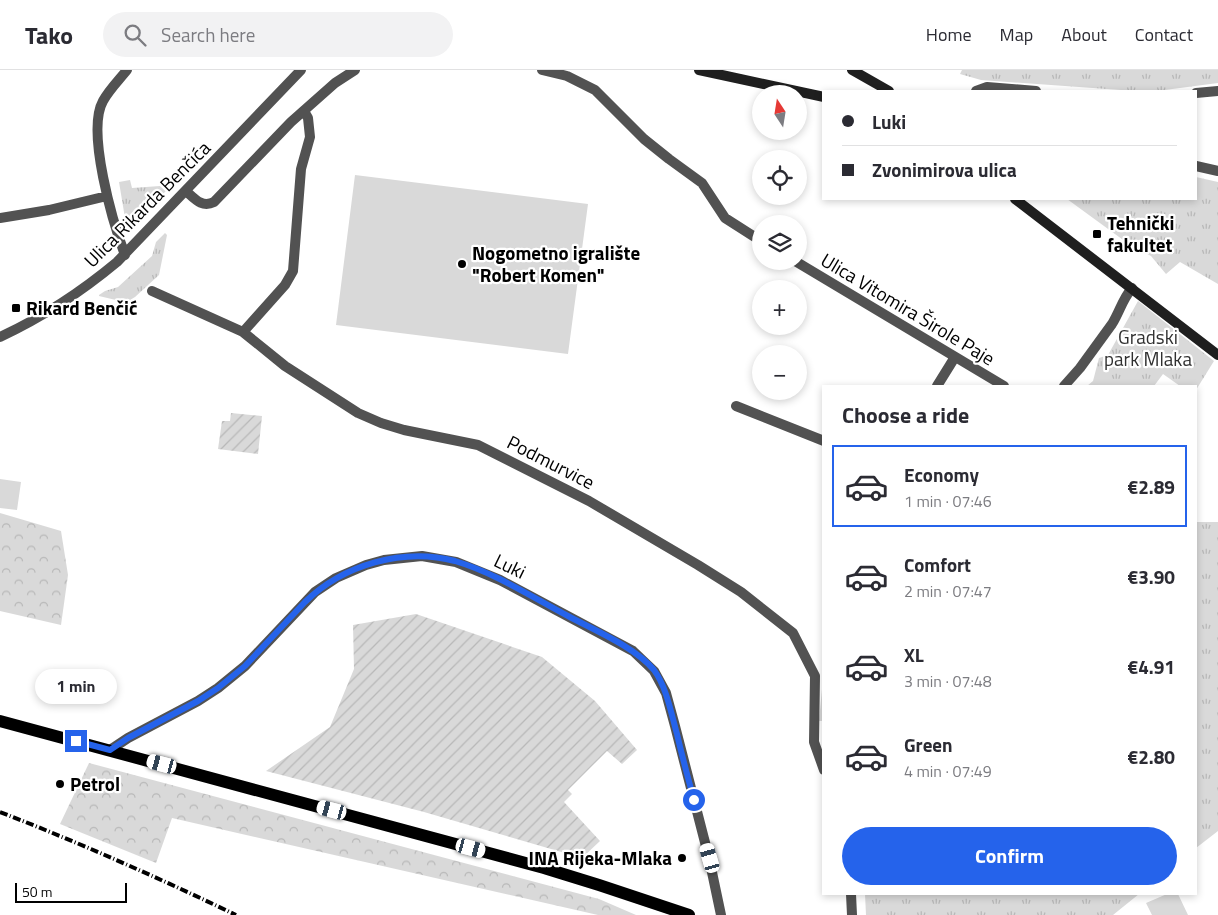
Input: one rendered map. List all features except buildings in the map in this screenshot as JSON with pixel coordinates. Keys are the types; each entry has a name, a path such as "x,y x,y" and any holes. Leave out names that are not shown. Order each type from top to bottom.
{"main road":[{"path":"699,70 822,97"},
{"path":"852,70 887,90"},
{"path":"1016,200 1218,355"},
{"path":"0,721 544,868 599,884 689,915"}],"street":[{"path":"125,255 115,228 107,196 99,151 100,110 103,101 127,70"},
{"name":"Ulica Rikarda Benčića","path":"0,337 61,305 89,286 125,255 300,70"},
{"path":"186,191 200,204 208,205 214,202 304,111 336,83 355,70"},
{"path":"542,70 567,76 595,90 644,139 702,183 725,218 752,235"},
{"path":"985,89 1010,90"},
{"path":"1197,93 1218,91"},
{"path":"243,332 286,285 293,272 301,169 310,137 308,118 304,111"},
{"path":"1197,166 1218,171"},
{"name":"Ulica Rikarda Benčića","path":"0,218 49,210 107,196"},
{"name":"Ulica Vitomira Širole Paje","path":"807,269 1002,385"},
{"path":"1065,385 1080,368 1112,324 1123,298 1132,288"},
{"name":"Podmurvice","path":"152,291 243,332 285,366 358,413 404,430 478,445 589,501 741,592 793,633 814,676 814,742 822,764"},
{"path":"938,385 955,357"},
{"path":"736,406 822,440"},
{"name":"Luki","path":"110,750 218,688 245,666 315,592 336,578 366,565 384,560 422,556 456,562 500,580 608,637 634,652 654,671 666,693 710,858 721,915"},
{"path":"851,895 852,915"}],"green space":[{"path":"962,70 1218,70 1218,83 1165,90 1121,90 981,80 960,74"},
{"name":"Nogometno igralište \"Robert Komen\"","path":"355,175 588,204 568,354 336,325"},
{"path":"1197,177 1218,182 1218,284 1180,262 1166,274 1151,256 1130,245 1068,200 1197,200"},
{"path":"130,180 132,188 160,186 166,191 133,222 129,222 125,218 119,182"},
{"path":"165,233 167,235 159,275 130,300 120,301 99,296 105,291 118,287 152,256 156,242"},
{"name":"Gradski park Mlaka","path":"1138,301 1214,361 1197,388 1197,385 1179,385 1163,374 1155,385 1088,385 1093,381 1099,358 1108,355"},
{"path":"231,413 262,416 258,454 218,449 222,421 230,421"},
{"path":"0,479 21,482 17,510 0,508"},
{"path":"0,513 61,531 68,575 61,625 0,611"},
{"path":"1197,522 1218,522 1218,831 1197,847"},
{"path":"416,614 542,657 595,701 637,750 622,764 607,751 568,790 572,794 564,802 600,841 582,858 424,812 266,771 330,727 354,669 353,625"},
{"path":"822,689 822,721 819,721"},
{"path":"89,763 599,899 636,915 598,915 172,818 156,863 60,824"},
{"path":"865,895 1138,895 1113,915 866,915"},
{"path":"1165,895 1178,895 1188,915 1152,915 1146,903"}],"railway":[{"path":"0,812 119,861 236,915"}],"place":[{"name":"Tehnički fakultet","path":"1097,234"},
{"name":"Nogometno igralište \"Robert Komen\"","path":"462,264"},
{"name":"Rikard Benčić","path":"16,308"},
{"name":"Petrol","path":"60,784"},
{"name":"INA Rijeka-Mlaka","path":"682,858"}],"route":[{"path":"76,741 110,750 218,688 245,666 315,592 336,578 366,565 384,560 422,556 456,562 500,580 599,632 641,657 654,671 666,693 694,800"}]}
